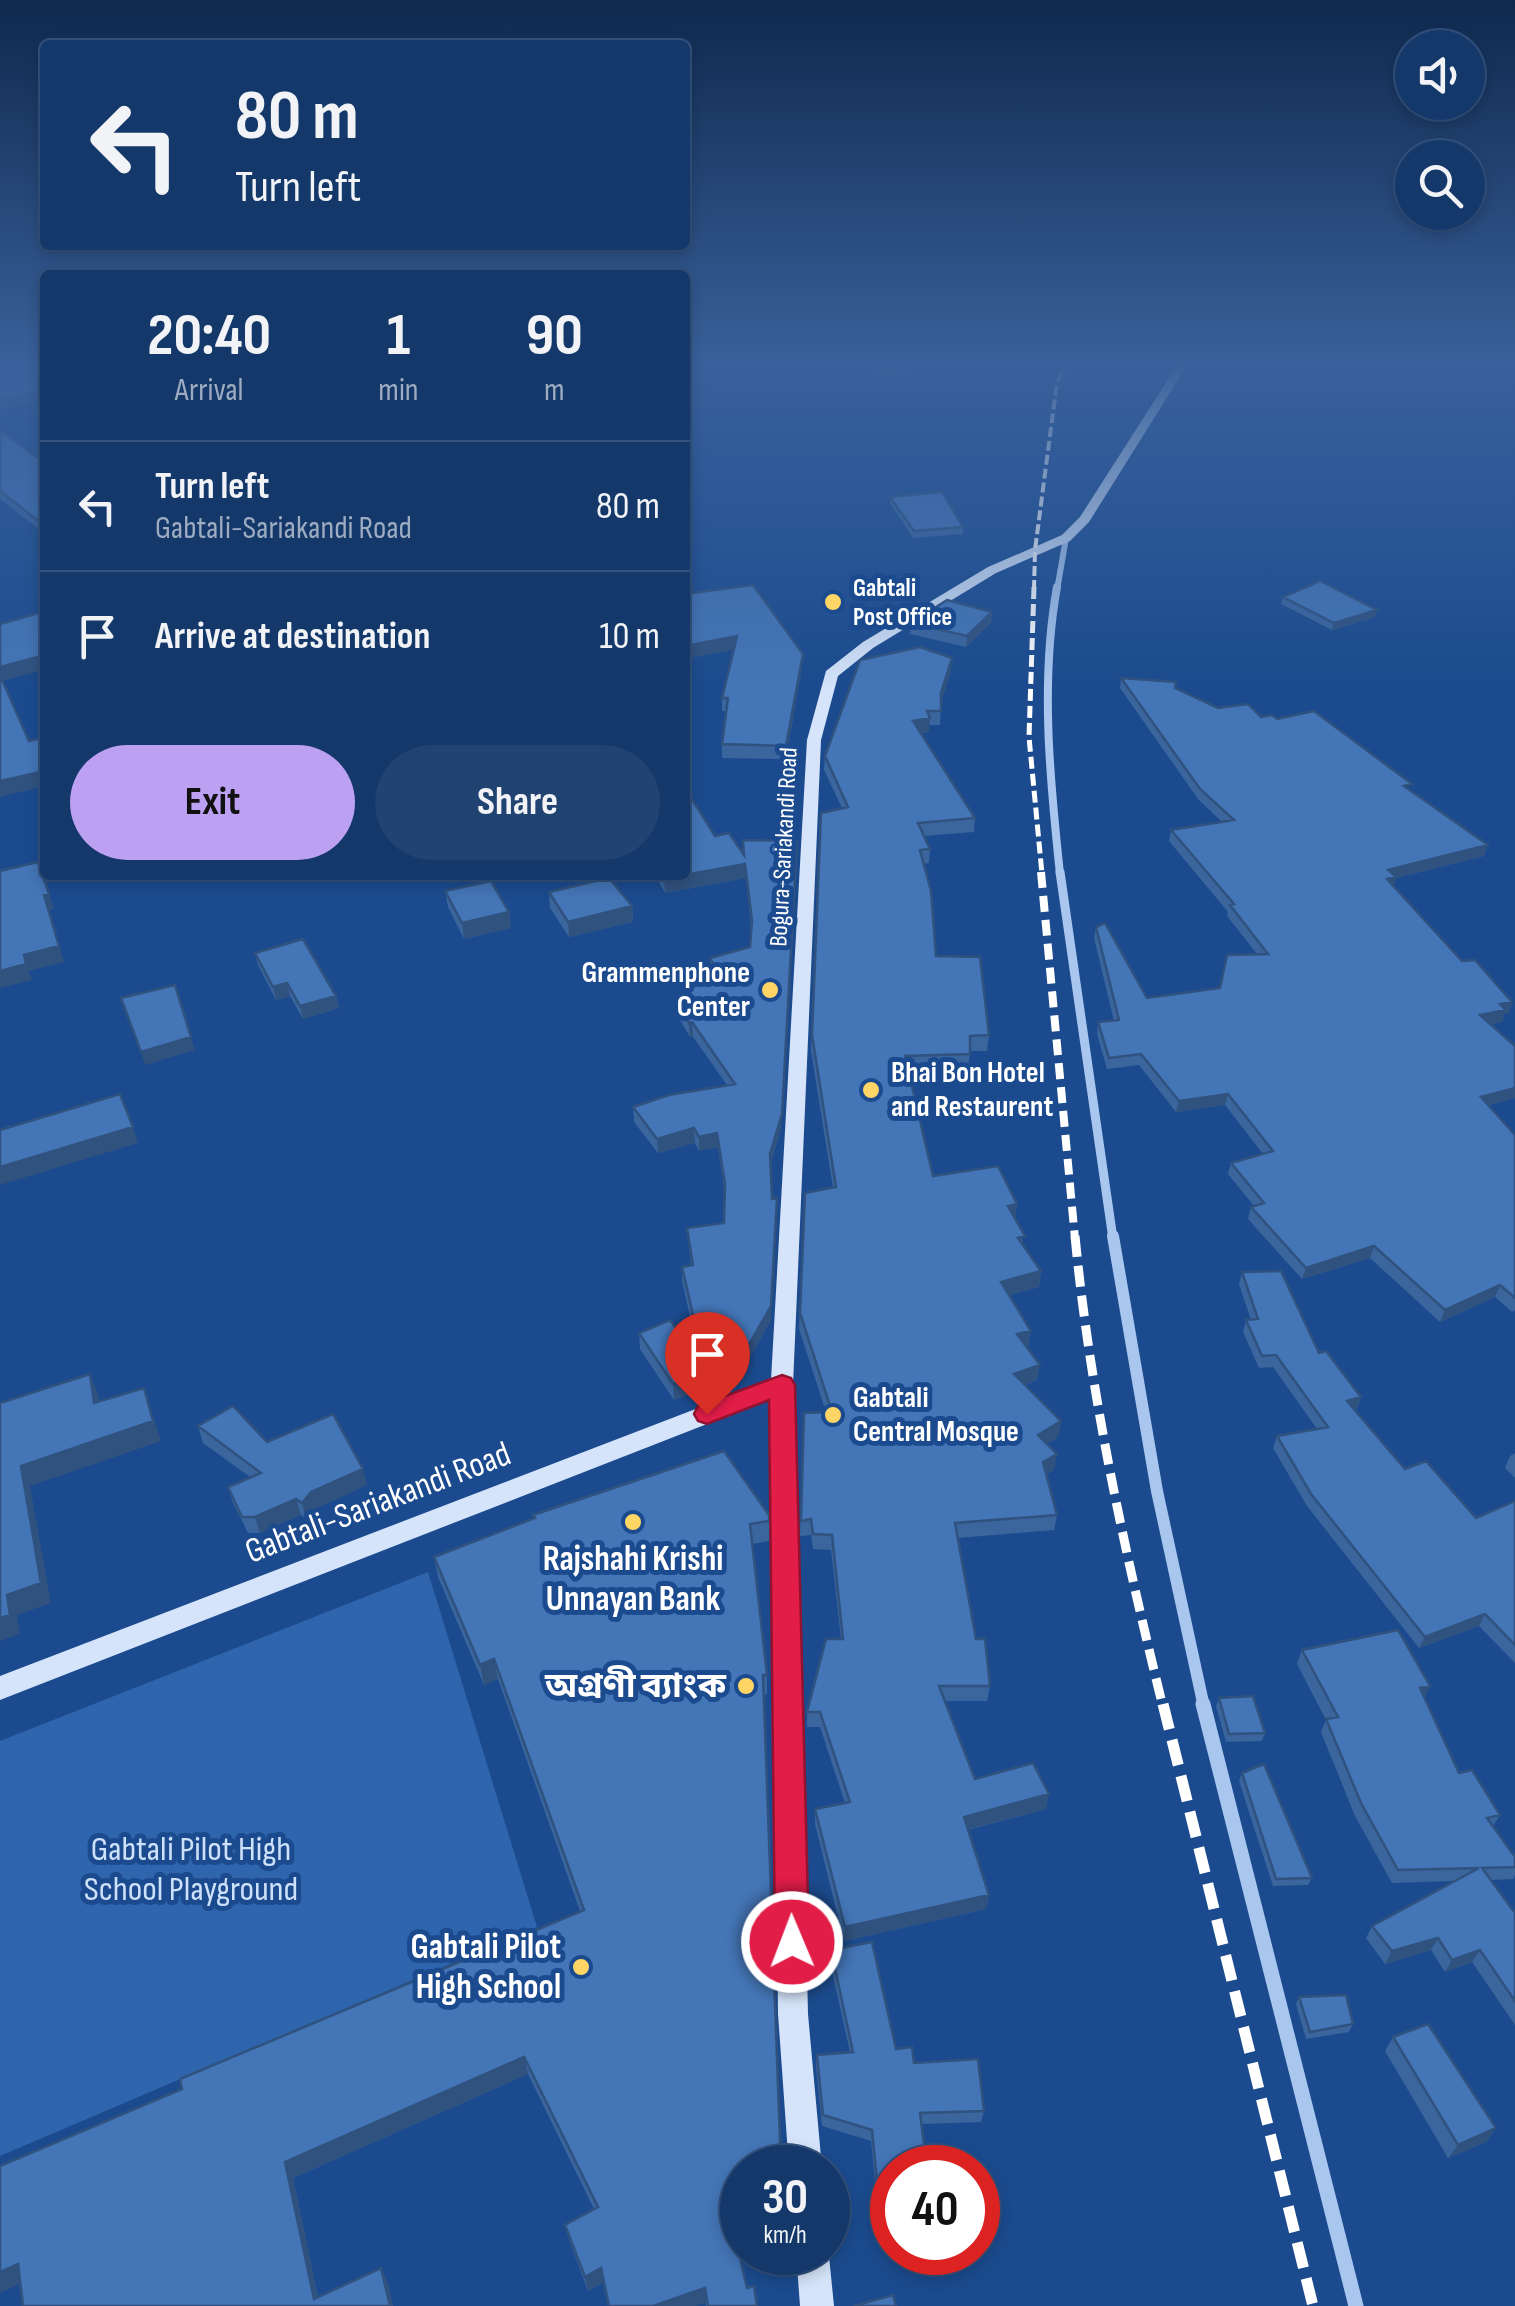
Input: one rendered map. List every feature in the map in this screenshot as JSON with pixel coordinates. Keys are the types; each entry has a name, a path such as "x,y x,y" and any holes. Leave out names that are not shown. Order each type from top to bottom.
{"main road":[{"name":"Bogura-Sariakandi Road","path":"804,2145 793,2014 782,1385 814,740 832,674 868,644 992,570 1066,538 1085,519 1113,475"},
{"name":"Gabtali-Sariakandi Road","path":"0,1688 782,1385"},
{"path":"815,2275 817,2306"}],"street":[{"path":"1066,538 1052,611 1054,813 1111,1233 1186,1627 1356,2306"}],"green space":[{"name":"Gabtali Pilot High School Playground","path":"428,1572 537,1927 0,2156 0,1741"}],"building":[{"path":"0,475 40,475 40,522 0,491"},
{"path":"942,492 963,527 914,531 890,497"},
{"path":"1320,581 1377,610 1334,623 1283,597"},
{"path":"753,585 803,654 786,746 722,744 728,698 722,698 737,636 690,645 690,586 693,593"},
{"path":"947,600 992,612 967,636 911,623"},
{"path":"39,613 40,656 0,667 0,624"},
{"path":"920,647 952,658 941,693 941,711 927,711 930,718 913,721 975,818 918,823 930,849 920,850 931,891 936,956 980,957 989,1035 970,1036 970,1054 905,1056 933,1176 998,1166 1017,1204 1008,1206 1025,1236 1018,1238 1041,1271 1001,1282 1031,1331 1017,1334 1040,1365 1014,1374 1061,1421 1038,1435 1057,1454 1043,1462 1057,1515 955,1523 976,1639 985,1639 990,1686 939,1686 975,1779 1033,1763 1049,1794 964,1817 989,1895 845,1927 815,1809 850,1802 820,1712 807,1712 826,1639 843,1639 832,1535 813,1534 811,1519 801,1521 804,1413 832,1412 800,1313 805,1193 836,1187 812,1035 821,813 848,807 825,756 860,660"},
{"path":"0,675 29,741 40,738 40,772 0,781"},
{"path":"1121,678 1176,682 1175,688 1218,708 1248,704 1261,717 1272,715 1277,719 1314,711 1412,784 1404,786 1488,845 1388,870 1396,877 1387,879 1462,961 1475,960 1512,1002 1500,1004 1506,1010 1480,1015 1515,1046 1515,1088 1481,1097 1515,1135 1515,1298 1500,1285 1445,1310 1374,1246 1306,1268 1251,1207 1264,1203 1231,1163 1273,1151 1228,1094 1179,1101 1141,1054 1109,1058 1098,1022 1119,1020 1096,927 1105,923 1147,998 1220,988 1227,955 1268,954 1230,905 1234,904 1171,830 1234,820 1200,789"},
{"path":"690,796 715,836 729,833 744,855 743,840 797,841 782,1114 770,1154 772,1199 777,1198 771,1306 748,1346 696,1328 682,1267 693,1265 687,1228 724,1223 725,1184 717,1133 699,1137 694,1128 657,1139 633,1107 669,1095 735,1084 689,1023 676,999 717,971 710,958 750,947 752,921 745,864 690,874"},
{"path":"38,862 59,946 24,955 26,964 0,971 0,871"},
{"path":"611,880 632,906 568,922 549,892"},
{"path":"491,881 509,912 462,923 445,891"},
{"path":"303,939 336,996 300,1006 287,983 273,987 255,953"},
{"path":"175,985 191,1037 141,1052 121,998"},
{"path":"120,1094 133,1127 0,1167 0,1130"},
{"path":"1281,1271 1319,1353 1326,1351 1361,1397 1347,1401 1405,1469 1426,1461 1476,1518 1515,1501 1515,1645 1485,1614 1425,1637 1311,1494 1277,1436 1328,1427 1276,1355 1262,1356 1246,1320 1258,1319 1242,1272"},
{"path":"670,1320 706,1371 673,1384 639,1333"},
{"path":"90,1374 94,1403 144,1388 153,1421 21,1466 41,1583 7,1595 10,1615 0,1618 0,1403"},
{"path":"233,1406 267,1442 333,1414 363,1469 311,1492 302,1503 296,1499 255,1517 242,1517 228,1487 261,1473 198,1426"},
{"path":"724,1451 769,1515 769,1521 750,1524 767,1675 763,1675 780,2145 720,2145 720,2275 744,2275 747,2288 754,2286 757,2306 708,2306 705,2288 653,2306 609,2306 601,2268 585,2277 565,2225 598,2207 524,2057 285,2162 314,2299 381,2268 390,2306 23,2306 18,2264 0,2272 0,2166 182,2089 180,2079 584,1910 494,1659 480,1665 434,1557 535,1518 533,1515"},
{"path":"1398,1630 1430,1686 1420,1688 1459,1773 1472,1770 1500,1815 1487,1818 1515,1857 1515,1867 1482,1868 1515,1913 1515,2001 1480,1950 1452,1960 1438,1938 1392,1951 1372,1926 1479,1868 1398,1870 1361,1803 1326,1719 1338,1717 1302,1650"},
{"path":"1253,1696 1265,1733 1229,1734 1219,1698"},
{"path":"1264,1764 1312,1878 1276,1879 1242,1773"},
{"path":"872,1942 896,2049 912,2047 914,2063 978,2059 984,2111 920,2113 924,2145 873,2145 872,2130 823,2115 817,2055 853,2052 831,1950"},
{"path":"1346,1995 1353,2024 1310,2032 1299,1997"},
{"path":"1428,2024 1496,2128 1458,2145 1393,2037"},
{"path":"893,2295 896,2306 854,2306"}],"railway":[{"path":"1034,590 1045,475"},
{"path":"1034,587 1029,737 1042,874"},
{"path":"1041,872 1075,1239"},
{"path":"1075,1236 1110,1473 1163,1707"},
{"path":"1163,1704 1313,2306"}],"place":[{"name":"Gabtali Post Office","path":"833,602"},
{"name":"Grammenphone Center","path":"770,990"},
{"name":"Bhai Bon Hotel and Restaurent","path":"871,1090"},
{"name":"Gabtali Central Mosque","path":"833,1415"},
{"name":"Rajshahi Krishi Unnayan Bank","path":"633,1522"},
{"name":"অগ্রণী ব্যাংক","path":"746,1686"},
{"name":"Gabtali Pilot High School","path":"581,1967"}],"route":[{"path":"707,1414 782,1385 792,1942"}]}
